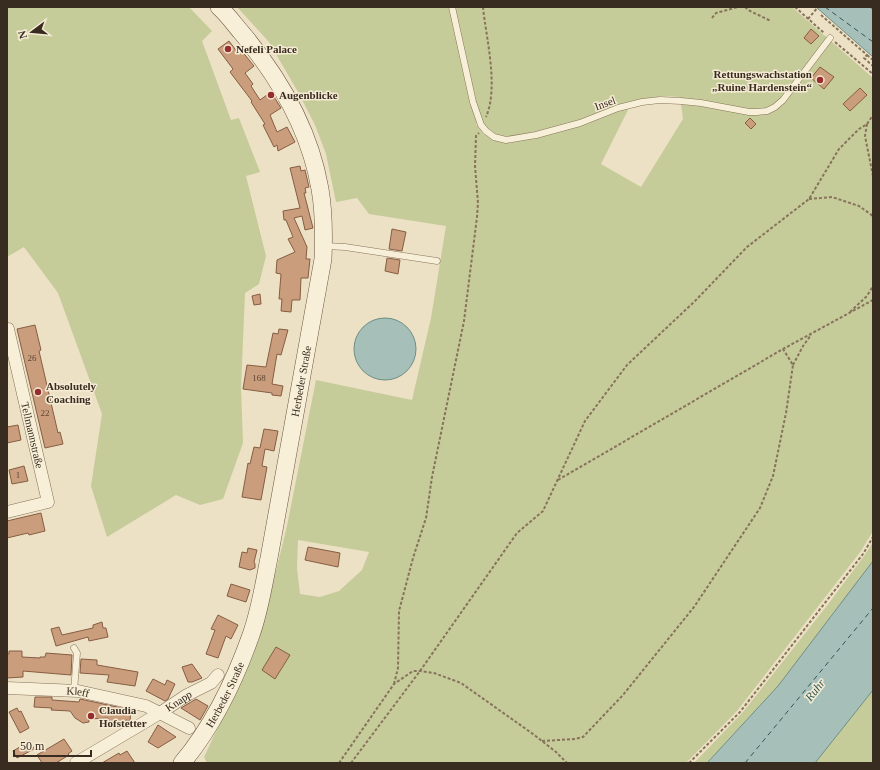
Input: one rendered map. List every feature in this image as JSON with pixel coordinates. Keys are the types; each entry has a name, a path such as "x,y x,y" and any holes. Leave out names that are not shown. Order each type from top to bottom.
{"main road":[{"name":"Herbeder Straße","path":"188,760 226,694 252,634 269,558 323,259 324,225 320,188 307,141 274,76 257,51 220,7"}],"street":[{"name":"Tellmannstraße","path":"7,329 8,328 48,502 7,512"},
{"name":"Knapp","path":"76,763 187,694 211,683 218,675"},
{"name":"Kleff","path":"7,688 74,691 146,706 189,728"}],"lane":[{"path":"452,7 473,102 481,125"},
{"name":"Insel","path":"481,125 494,137 506,140 516,139 580,123 628,105 660,100 701,103 749,112 767,111 775,107 783,100 830,38"},
{"path":"323,246 345,247 437,261"},
{"path":"74,648 77,653 74,691"}],"path":[{"path":"481,125 487,115 491,83 489,41 484,22 483,7"},
{"path":"712,18 716,13 738,7"},
{"path":"745,7 750,12 771,21"},
{"path":"795,7 830,38 873,72"},
{"path":"808,19 818,7"},
{"path":"821,15 873,60"},
{"path":"867,55 864,58 873,66"},
{"path":"873,114 867,124 865,136 873,176"},
{"path":"351,763 420,671 517,533 543,510 585,421 627,365 695,301 747,247 809,199 839,148 859,129 867,124"},
{"path":"339,763 394,684 398,668 399,611 413,558 426,518 432,478 464,321 478,203 475,166 476,136"},
{"path":"809,199 832,197 859,206 873,216"},
{"path":"846,315 865,298 873,286"},
{"path":"557,481 783,349 873,300"},
{"path":"542,741 575,739 583,737 623,695 694,607 760,508 774,476 793,365 803,346 812,334"},
{"path":"783,349 793,365"},
{"path":"689,763 740,712 863,554 873,537"},
{"path":"394,684 414,671 434,673 461,683 542,741 567,763"}],"green space":[{"path":"7,7 189,7 212,31 202,41 231,120 239,118 260,172 246,176 266,256 259,284 245,293 241,388 243,443 223,499 200,505 176,495 107,537 91,486 102,414 58,293 24,247 7,257"},
{"path":"237,7 792,7 873,78 873,531 861,551 737,711 686,763 207,763 204,757 259,640 287,526 316,380 412,400 431,318 446,226 369,214 357,198 336,202 326,154 315,125 269,42","holes":["661,96 680,97 683,119 641,187 601,164 628,110 628,105","481,117 486,131 484,135 476,124","298,540 369,552 362,570 339,591 320,597 300,594 297,568"]},
{"path":"873,542 873,561 778,686 707,763 694,763 743,712 829,603"},
{"path":"873,690 873,763 815,763"}],"water":[{"path":"816,7 870,7 873,9 873,57"},
{"path":"385,318 397,320 407,327 414,337 416,349 414,361 407,371 397,378 385,380 373,378 363,371 356,361 354,349 356,337 363,327 373,320"},
{"name":"Ruhr","path":"873,561 873,690 815,763 707,763 778,686"}],"building":[{"path":"811,29 819,36 811,44 804,38"},
{"path":"229,41 238,53 241,50 254,66 245,73 253,84 251,86 260,100 271,92 281,108 270,115 277,132 287,127 295,142 278,151 277,145 274,147 263,125 265,124 251,102 252,101 230,72 233,69 218,49"},
{"name":"Rettungswachstation „Ruine Hardenstein“","path":"820,67 834,77 824,89 811,78"},
{"path":"860,88 867,95 850,111 843,104"},
{"path":"750,118 756,124 751,129 745,123"},
{"path":"300,166 301,171 305,170 309,187 305,188 306,193 304,193 313,228 305,230 302,216 294,218 307,247 306,259 310,259 308,278 301,278 300,300 292,300 291,312 281,311 282,299 279,299 281,274 276,273 277,260 295,252 288,239 293,237 286,220 284,220 283,211 300,208 290,168"},
{"path":"392,229 406,232 402,251 389,249"},
{"path":"387,258 400,260 398,274 385,271"},
{"path":"260,294 261,304 254,305 252,296"},
{"path":"35,325 41,350 39,351 58,433 60,432 63,444 45,448 17,329"},
{"path":"279,329 288,330 281,355 277,354 272,384 283,386 281,396 272,395 272,393 243,389 247,365 266,367 273,333 278,334"},
{"path":"18,425 21,440 7,443 7,427"},
{"path":"264,429 278,431 274,451 265,449 262,466 267,467 261,500 242,497 248,463 250,464 254,447 260,448"},
{"path":"24,466 28,481 12,484 9,470"},
{"path":"41,513 45,531 7,538 7,521"},
{"path":"308,547 340,553 338,567 305,560"},
{"path":"248,548 257,550 254,562 255,568 250,570 239,567 242,552 247,553"},
{"path":"231,584 250,590 246,602 227,596"},
{"path":"218,615 238,625 231,639 226,636 218,658 206,654 215,630 211,629"},
{"path":"102,622 103,628 106,628 108,637 89,641 88,637 56,646 51,629 59,627 62,635 93,628 93,625"},
{"path":"276,647 290,655 275,679 262,670"},
{"path":"9,651 22,651 22,657 40,658 45,657 46,653 72,655 71,675 23,671 23,677 7,678 7,654 9,654"},
{"path":"81,659 97,660 97,665 138,672 135,686 107,682 109,675 80,673"},
{"path":"192,664 202,678 188,682 182,667"},
{"path":"153,679 165,685 167,680 175,684 168,699 165,701 146,691"},
{"path":"35,697 52,697 52,700 79,702 80,699 131,710 130,721 126,720 125,725 107,722 108,718 89,719 89,722 83,723 75,718 70,711 34,707"},
{"path":"196,699 208,706 200,720 181,708"},
{"path":"17,708 19,712 21,711 29,728 20,733 9,712"},
{"path":"158,725 176,737 158,748 148,742"},
{"path":"64,739 72,751 68,754 69,755 56,763 42,763 37,755"},
{"path":"30,741 34,749 17,758 13,751"},
{"path":"127,751 135,763 102,763 119,753 120,755"}],"ferry route":[{"path":"825,7 873,42"},
{"path":"745,763 873,608"}],"place":[{"name":"Nefeli Palace","path":"228,49"},
{"name":"Rettungswachstation „Ruine Hardenstein“","path":"820,80"},
{"name":"Augenblicke","path":"271,95"},
{"name":"Absolutely Coaching","path":"38,392"},
{"name":"Claudia Hofstetter","path":"91,716"}]}
